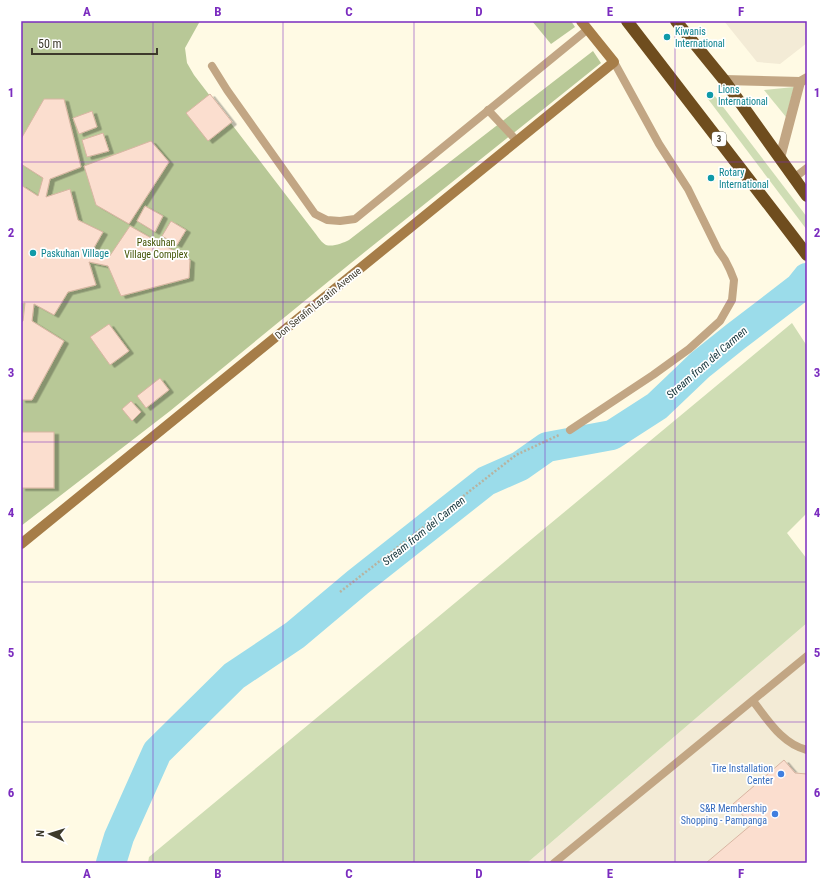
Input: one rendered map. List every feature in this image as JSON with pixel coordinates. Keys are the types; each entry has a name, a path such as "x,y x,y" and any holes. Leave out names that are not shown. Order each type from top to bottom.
{"highway":[{"name":"3","path":"628,21 807,255"},
{"path":"676,21 724,80 807,196"}],"main road":[{"path":"585,25 614,62"},
{"name":"Don Serafin Lazatin Avenue","path":"21,544 614,62"}],"street":[{"path":"724,80 804,80 780,158"}],"lane":[{"path":"212,66 227,90 315,214 327,220 340,221 355,219 488,110 585,25"},
{"path":"570,430 653,375 689,349 720,321 732,300 734,280 730,270 718,250 688,189 658,144 614,62"},
{"path":"488,110 517,142"},
{"path":"794,178 807,168"},
{"path":"554,863 807,656"},
{"path":"753,700 784,738 801,749 807,750"}],"path":[{"path":"340,592 516,455 570,430"}],"shaded area":[{"path":"724,21 807,21 807,43 780,64 757,62"},
{"name":"S&R Membership Shopping - Pampanga","path":"807,623 807,863 527,863"}],"green space":[{"name":"Paskuhan Village Complex","path":"21,21 200,21 185,48 187,63 194,75 319,238 326,245 338,244 349,240 593,51 601,63 351,263 170,411 21,526"},
{"path":"532,21 571,21 575,27 551,44"},
{"path":"794,87 786,117 764,90"},
{"path":"714,95 807,217 807,230 708,99"},
{"path":"792,323 807,346 807,513 787,533 807,559 807,623 527,863 148,863 149,857"}],"building":[{"path":"210,94 232,122 208,141 186,113"},
{"path":"44,99 64,99 81,167 50,179 46,197 70,189 78,220 103,232 91,253 109,257 130,226 190,260 189,278 121,296 108,266 89,262 96,285 68,292 54,315 34,304 32,321 64,341 32,400 21,400 21,322 23,321 25,303 21,304 21,185 38,196 43,178 21,164 21,139"},
{"path":"92,111 97,127 79,134 73,118"},
{"path":"103,133 109,151 87,157 82,140"},
{"path":"151,141 169,162 129,224 96,205 84,166"},
{"path":"145,206 163,216 155,232 137,221"},
{"path":"171,221 186,230 177,245 162,236"},
{"path":"109,324 129,351 110,365 90,337"},
{"path":"160,378 169,390 146,408 137,396"},
{"path":"131,401 141,412 132,421 122,409"},
{"path":"21,432 54,432 54,488 21,488"},
{"name":"S&R Membership Shopping - Pampanga","path":"784,760 795,773 807,774 807,863 706,863 751,825 733,804"}],"waterway":[{"name":"Stream from del Carmen","path":"111,863 119,837 157,752 234,676 295,635 358,582 486,481 520,466 547,447 612,435 657,406 700,365 799,288 807,278"}],"place":[{"name":"Kiwanis International","path":"667,37"},
{"name":"Lions International","path":"710,95"},
{"name":"Rotary International","path":"711,178"},
{"name":"Paskuhan Village","path":"33,253"},
{"name":"Tire Installation Center","path":"781,774"},
{"name":"S&R Membership Shopping - Pampanga","path":"775,814"}]}
